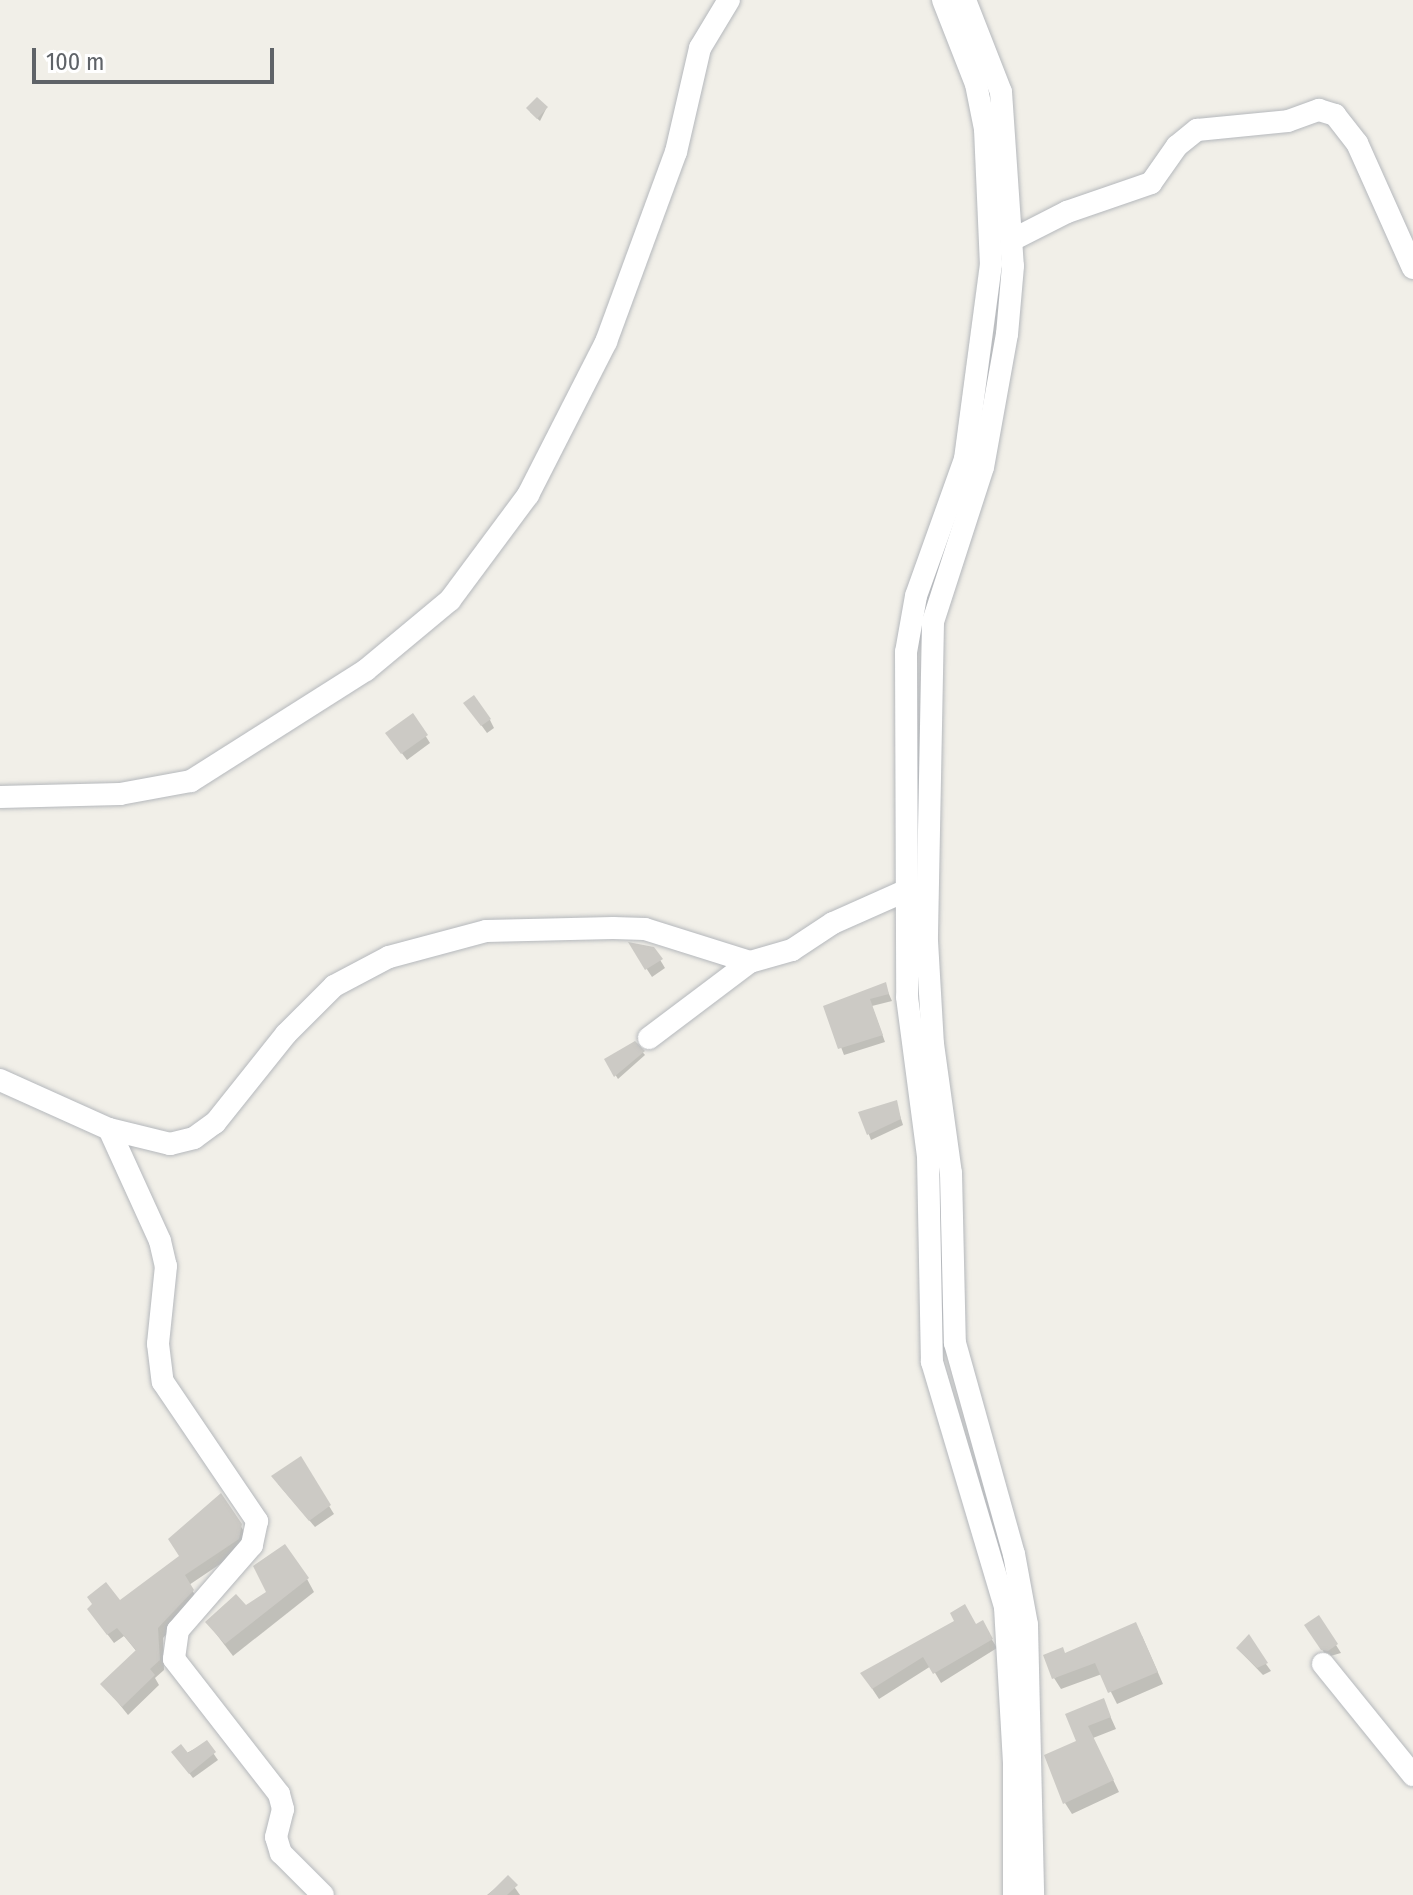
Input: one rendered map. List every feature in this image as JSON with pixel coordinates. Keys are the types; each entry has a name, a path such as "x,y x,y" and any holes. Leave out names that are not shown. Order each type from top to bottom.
{"street":[{"path":"0,797 120,794 191,781 366,670 450,600 528,495 606,342 676,152 700,48 729,0"},
{"path":"943,0 981,107 992,215 991,264 965,459 916,596 906,652 910,1039 929,1184 928,1334 1005,1607 1014,1764 1014,1895"},
{"path":"965,0 1001,92 1012,240 1007,334 994,411 965,532 933,622 927,941 933,1044 951,1173 955,1343 1014,1554 1027,1625 1033,1895"},
{"path":"1012,240 1067,212 1151,183 1177,146 1197,130 1288,121 1319,110 1335,115 1357,143 1413,268"},
{"path":"649,1038 750,962 792,950 833,923 907,890"},
{"path":"0,1080 143,1142 170,1144 194,1138 215,1123 286,1034 334,986 359,969 432,944 520,928 645,929 750,962"},
{"path":"109,1129 160,1241 166,1266 158,1344 163,1382 257,1521 252,1545 178,1630 174,1659 279,1794 283,1809 276,1837 281,1853 323,1895"},
{"path":"1323,1664 1413,1775"}],"building":[{"path":"537,97 548,107 537,119 526,108"},
{"path":"474,695 491,719 481,726 463,703"},
{"path":"413,713 428,735 401,754 385,733"},
{"path":"628,942 654,947 663,959 645,970"},
{"path":"886,982 889,994 870,999 883,1035 838,1049 823,1006"},
{"path":"635,1041 645,1051 614,1077 604,1059"},
{"path":"897,1100 901,1119 867,1135 858,1112"},
{"path":"301,1456 331,1505 309,1521 271,1476"},
{"path":"221,1493 242,1524 239,1539 185,1575 194,1590 158,1628 160,1660 150,1669 155,1675 122,1707 100,1684 136,1650 117,1628 107,1635 87,1609 92,1604 87,1597 106,1582 120,1600 179,1556 168,1539"},
{"path":"285,1544 309,1578 225,1644 205,1622 236,1594 246,1605 266,1592 253,1566"},
{"path":"965,1604 976,1624 983,1620 993,1639 933,1674 923,1657 872,1689 860,1673 954,1621 950,1613"},
{"path":"1319,1615 1338,1644 1328,1651 1321,1650 1304,1625"},
{"path":"1136,1622 1158,1672 1108,1693 1095,1663 1052,1679 1043,1655 1063,1647 1065,1653"},
{"path":"1249,1634 1268,1663 1257,1668 1236,1648"},
{"path":"1104,1698 1111,1717 1088,1726 1114,1780 1063,1804 1044,1755 1076,1741 1065,1714"},
{"path":"207,1740 216,1752 189,1774 171,1752 181,1744 188,1753"},
{"path":"508,1875 518,1885 507,1895 488,1895"}]}
